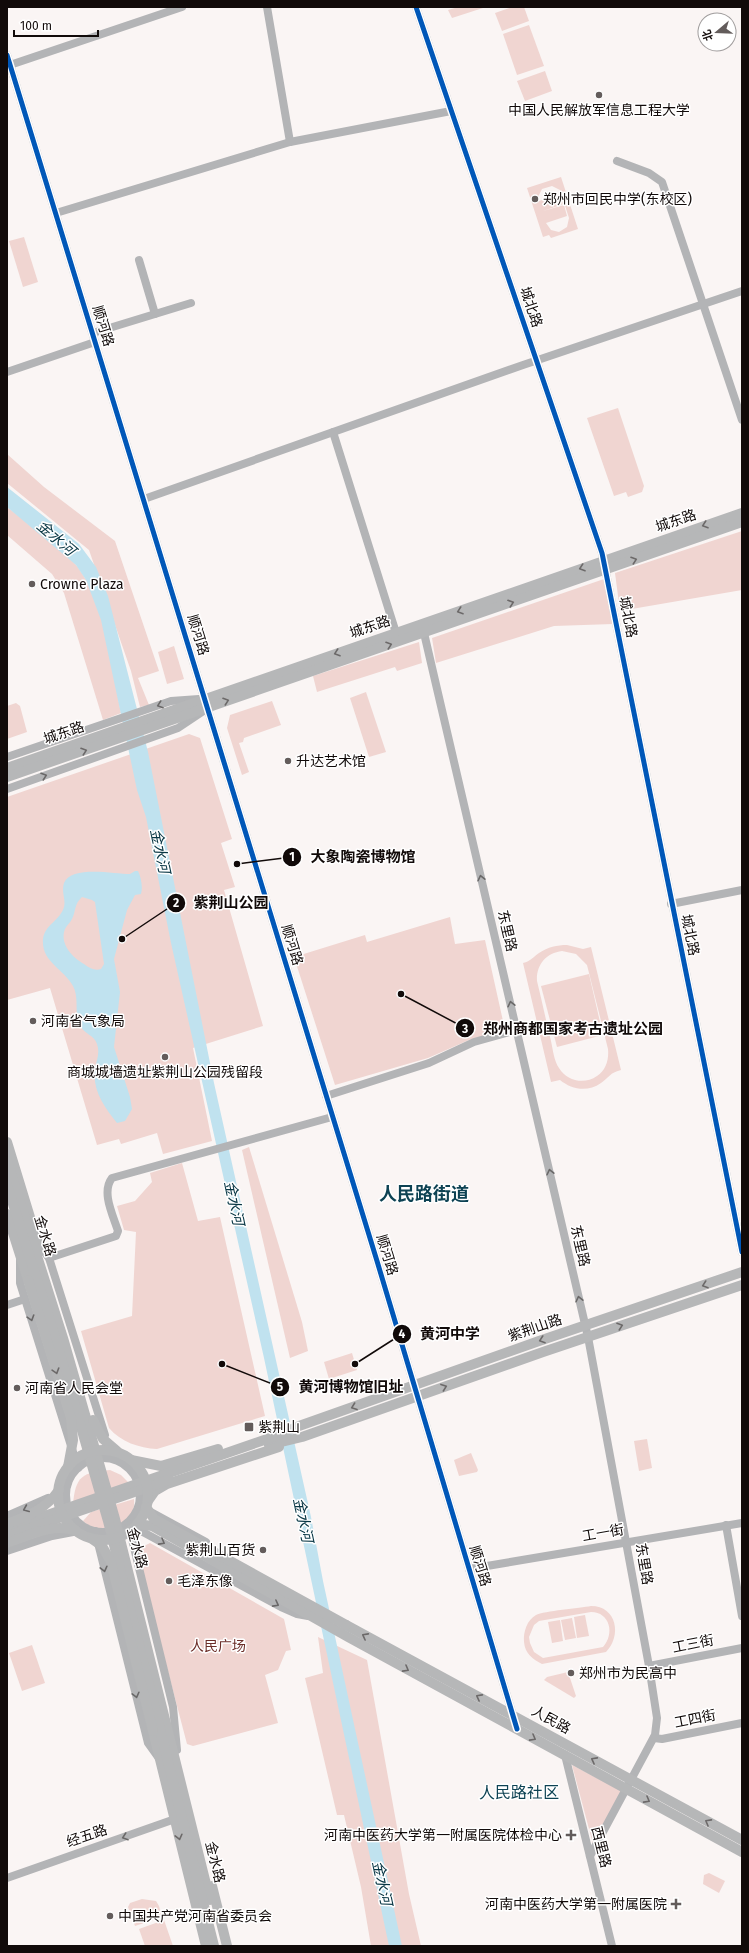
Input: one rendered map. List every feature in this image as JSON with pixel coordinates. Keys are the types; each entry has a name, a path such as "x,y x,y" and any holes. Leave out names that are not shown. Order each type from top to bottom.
{"main road":[{"name":"城东路","path":"205,702 424,633 742,513"},
{"name":"城东路","path":"7,777 120,733 396,633 742,522"},
{"name":"城东路","path":"7,768 120,733"},
{"path":"7,1142 95,1426 116,1456"},
{"name":"金水路","path":"7,1161 70,1361 115,1519 207,1901 214,1946"},
{"name":"金水路","path":"7,1185 56,1340 106,1513 207,1901 222,1946"},
{"path":"7,1214 70,1418 73,1440 67,1469 62,1479 63,1488 59,1503 63,1514 70,1524 102,1540 116,1538 133,1526"},
{"name":"紫荆山路","path":"271,1441 299,1426 742,1272"},
{"name":"紫荆山路","path":"271,1441 302,1437 588,1336 742,1284"},
{"path":"67,1469 77,1459 89,1453 101,1450 116,1456 161,1466 214,1450 271,1441"},
{"path":"227,1946 132,1567 128,1541 133,1526 144,1504 155,1492 167,1484 219,1467 271,1441"},
{"path":"7,1536 70,1511 271,1441"},
{"path":"131,1460 140,1470 146,1481 144,1504"},
{"path":"7,1524 30,1516 44,1508 63,1488"},
{"name":"人民路","path":"144,1504 154,1519 297,1599 513,1716 742,1852"},
{"path":"7,1529 70,1511"},
{"name":"人民路","path":"133,1526 152,1526 348,1637 564,1755 630,1785 742,1840"},
{"path":"7,1543 52,1529 69,1528 88,1533 102,1546 111,1562 206,1946"}],"street":[{"path":"9,66 182,7"},
{"path":"267,7 290,142"},
{"name":"城北路","path":"416,7 605,565 671,904 742,1252"},
{"name":"顺河路","path":"7,55 9,66 93,333 418,1396 517,1729"},
{"path":"56,213 290,142 451,110"},
{"path":"617,160 649,173 662,182 742,420"},
{"path":"139,260 155,314"},
{"path":"144,499 536,360 742,291"},
{"path":"93,333 191,303"},
{"path":"7,372 95,342"},
{"path":"333,432 396,633"},
{"name":"东里路","path":"424,633 586,1325 649,1666 657,1723 654,1738 630,1785 590,1856"},
{"path":"7,789 120,733 148,723 171,701 205,702"},
{"path":"7,757 120,733"},
{"path":"671,904 742,890"},
{"path":"326,1096 429,1063 474,1042 517,1030"},
{"path":"49,1258 116,1236 118,1231 106,1191 108,1183 112,1178 332,1117"},
{"path":"39,1245 49,1258 116,1456 130,1470 139,1487 144,1504"},
{"path":"19,1253 20,1283 78,1468"},
{"path":"7,1305 25,1299"},
{"path":"7,1516 43,1502 63,1488 78,1468 86,1462 96,1458 116,1456"},
{"path":"63,1488 70,1511 88,1533 148,1743 161,1763"},
{"name":"工一街","path":"469,1569 742,1523"},
{"path":"726,1525 742,1616"},
{"path":"133,1526 173,1707 177,1750"},
{"path":"7,1551 52,1536 88,1533"},
{"name":"工三街","path":"649,1666 742,1648"},
{"name":"工四街","path":"654,1738 662,1739 742,1723"},
{"name":"西里路","path":"564,1755 612,1946"},
{"name":"经五路","path":"7,1878 175,1819"}],"green space":[{"path":"458,7 486,7 452,18 448,10"},
{"path":"512,7 524,7 529,21 502,31 495,13"},
{"path":"529,25 544,66 517,75 503,34"},
{"path":"545,71 552,91 525,101 517,81"},
{"path":"561,177 578,229 551,238 549,235 543,237 527,188","holes":["552,186 560,190 569,218 567,227 559,232 551,230 546,223 567,216 564,205 543,211 564,204 560,194 539,201 538,197 542,189"]},
{"path":"24,237 38,282 23,287 9,241"},
{"path":"618,408 644,486 642,492 628,497 626,492 614,496 587,418"},
{"path":"7,454 44,487 115,541 159,671 138,678 149,705 140,707 131,671 89,550 7,483"},
{"path":"7,507 63,551 77,566 87,581 95,599 106,636 121,713 103,720 64,593 52,574 7,535"},
{"path":"742,531 742,590 620,611 615,573"},
{"path":"604,579 613,624 554,626 436,663 432,638"},
{"path":"419,642 422,663 397,671 395,667 317,692 313,676"},
{"path":"174,646 184,679 167,684 158,652"},
{"path":"366,692 386,752 369,757 350,698"},
{"path":"272,701 281,725 244,738 243,742 239,743 249,772 242,775 227,728 230,715"},
{"path":"16,703 20,706 27,732 7,739 7,706"},
{"path":"189,734 200,738 232,839 221,843 235,887 224,890 263,1026 193,1048 212,1141 163,1154 157,1133 121,1144 119,1139 97,1145 50,988 7,1000 7,797"},
{"path":"450,917 455,944 485,940 505,1030 469,1040 428,1058 335,1085 294,957 365,935 367,942"},
{"path":"563,945 583,949 591,947 621,1070 614,1072 596,1086 585,1089 574,1088 560,1080 551,1082 523,963 546,949","holes":["562,951 576,954 587,965 608,1049 607,1061 603,1071 592,1079 581,1081 571,1079 566,1076 556,1062 537,981 540,965 551,954"]},
{"path":"589,974 603,1035 557,1047 541,986"},
{"path":"249,1147 302,1322 308,1351 290,1358 242,1150"},
{"path":"182,1163 198,1221 220,1217 265,1416 157,1449 137,1446 125,1441 109,1428 81,1331 132,1316 136,1232 124,1230 117,1206 135,1201 152,1182 150,1173"},
{"path":"352,1353 357,1370 329,1379 324,1362"},
{"path":"647,1439 652,1468 639,1471 634,1441"},
{"path":"471,1453 478,1470 477,1472 459,1476 454,1460"},
{"path":"110,1470 121,1475 129,1483 73,1505 76,1488 82,1477 93,1472"},
{"path":"134,1499 130,1517 117,1527 100,1529 83,1521 91,1512"},
{"name":"人民广场","path":"150,1543 284,1619 291,1650 286,1651 278,1670 265,1675 278,1723 193,1746 187,1744 138,1557 140,1548"},
{"path":"591,1606 600,1607 607,1611 614,1623 614,1638 606,1652 542,1664 530,1655 525,1646 524,1634 528,1623 533,1617 546,1612","holes":["591,1612 603,1616 609,1625 609,1636 603,1647 543,1658 534,1652 529,1637 534,1625 539,1621"]},
{"path":"585,1615 589,1636 577,1638 574,1617"},
{"path":"572,1618 576,1638 565,1640 561,1620"},
{"path":"560,1620 563,1641 552,1643 548,1622"},
{"path":"318,1637 367,1660 409,1894 421,1946 371,1946 361,1887 344,1815 337,1815 305,1678 323,1673"},
{"path":"32,1645 45,1683 22,1691 9,1653"},
{"path":"568,1672 576,1696 574,1698 544,1680 547,1677"},
{"path":"572,1765 622,1791 593,1844"},
{"path":"709,1873 725,1881 719,1893 703,1884 704,1875"},
{"path":"142,1899 156,1901 162,1917 135,1926 128,1907 130,1903"},
{"path":"164,1920 173,1946 145,1946 139,1929"}],"water":[{"name":"金水河","path":"7,487 79,544 96,567 108,596 148,752 214,1083 311,1517 323,1581 402,1946 389,1946 264,1358 171,943 146,817 137,790 101,620 86,580 76,565 7,507"},
{"path":"138,871 142,891 141,894 135,895 127,910 114,959 120,992 114,1047 130,1097 132,1109 125,1121 117,1123 100,1098 95,1084 95,1068 98,1053 96,1041 81,1027 77,1017 76,996 73,986 49,959 43,947 43,939 49,926 62,912 64,907 63,886 68,877 84,872 130,874","holes":["82,897 95,902 104,964 99,970 90,968 76,958 68,950 64,940 65,929 72,919 79,900"]}],"cycle path":[{"path":"416,7 602,553 742,1252"},
{"path":"7,55 377,1261 517,1729"}],"place":[{"name":"中国人民解放军信息工程大学","path":"599,95"},
{"name":"郑州市回民中学(东校区)","path":"535,199"},
{"name":"Crowne Plaza","path":"32,584"},
{"name":"升达艺术馆","path":"288,761"},
{"name":"大象陶瓷博物馆","path":"237,864"},
{"name":"紫荆山公园","path":"122,939"},
{"name":"郑州商都国家考古遗址公园","path":"401,994"},
{"name":"河南省气象局","path":"33,1021"},
{"name":"商城城墙遗址紫荆山公园残留段","path":"165,1057"},
{"name":"黄河博物馆旧址","path":"222,1364"},
{"name":"黄河中学","path":"355,1364"},
{"name":"河南省人民会堂","path":"17,1388"},
{"name":"紫荆山","path":"249,1427"},
{"name":"紫荆山百货","path":"263,1550"},
{"name":"毛泽东像","path":"169,1581"},
{"name":"郑州市为民高中","path":"571,1673"},
{"name":"河南中医药大学第一附属医院体检中心","path":"571,1835"},
{"name":"河南中医药大学第一附属医院","path":"676,1904"},
{"name":"中国共产党河南省委员会","path":"110,1916"}],"district":[{"name":"人民路街道","path":"424,1194"},
{"name":"人民路社区","path":"519,1792"}]}
